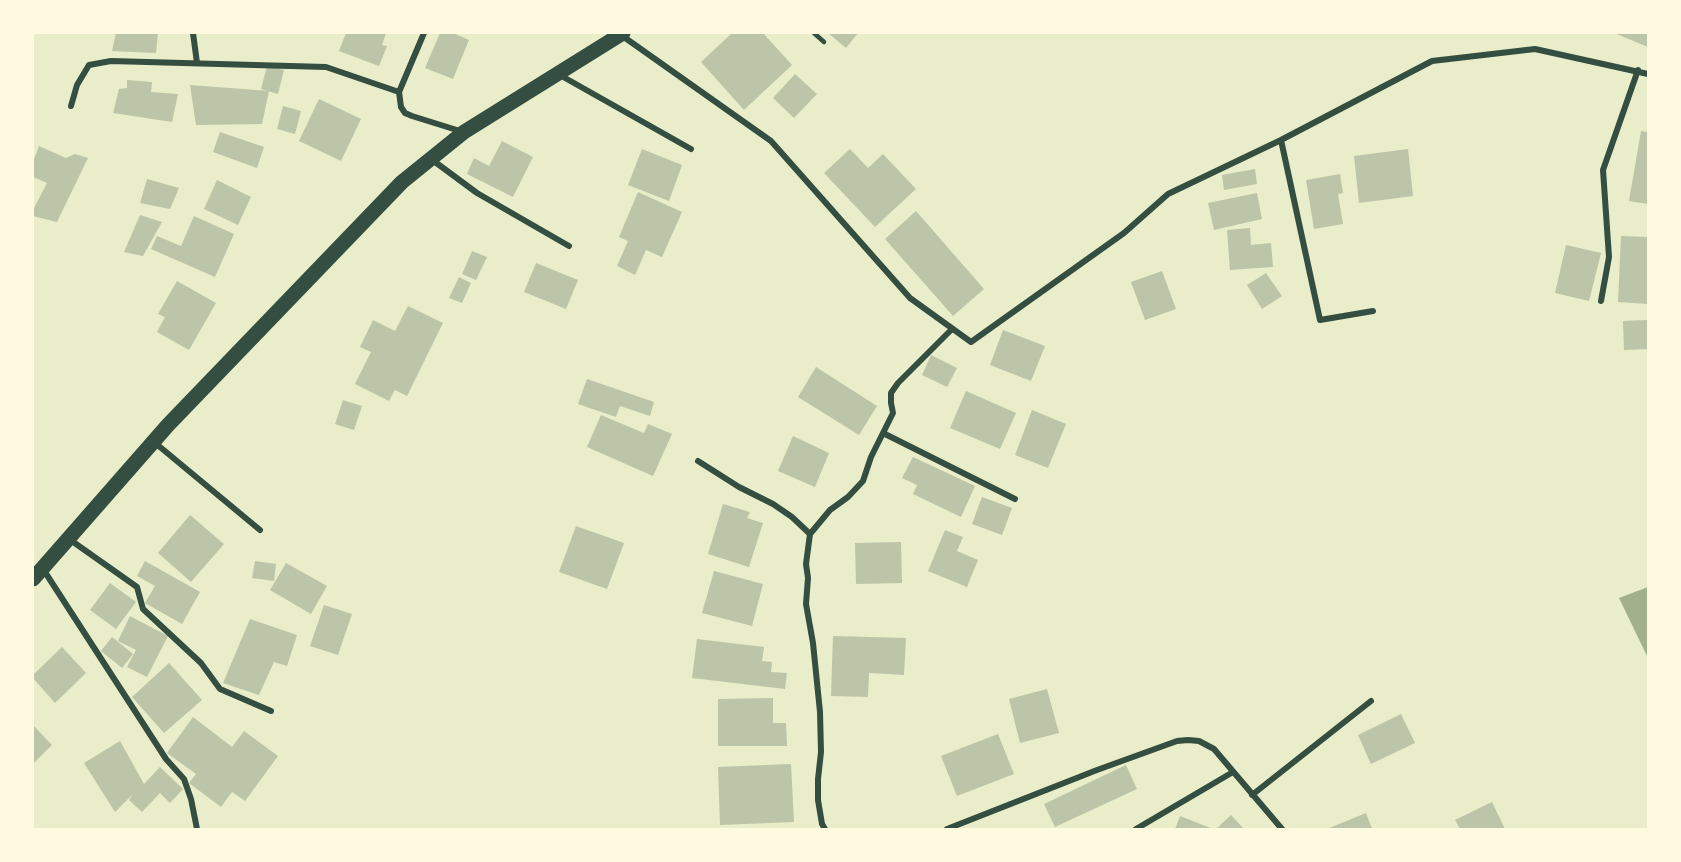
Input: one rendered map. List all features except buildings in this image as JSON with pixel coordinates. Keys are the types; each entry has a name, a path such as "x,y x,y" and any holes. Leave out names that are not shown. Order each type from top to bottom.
{"main road":[{"path":"38,574 153,442 402,182 464,132 621,34"}],"street":[{"path":"193,33 198,63"},
{"path":"424,33 399,92 401,107 405,113 464,132"},
{"path":"621,34 771,141 910,298 970,342 1124,233 1168,194 1281,141 1432,61 1536,49 1648,74"},
{"path":"71,106 77,85 89,65 111,61 326,67 399,92"},
{"path":"1601,301 1608,257 1603,170 1638,70"},
{"path":"558,74 691,149"},
{"path":"1281,141 1320,320 1373,311"},
{"path":"431,158 477,193 569,246"},
{"path":"825,829 818,800 821,752 820,712 813,643 806,604 808,578 806,564 810,534 830,510 848,497 863,481 882,432 893,414 891,393 897,383 952,329"},
{"path":"882,432 1016,499"},
{"path":"153,442 260,530"},
{"path":"698,461 739,487 773,504 792,517 810,534"},
{"path":"68,539 137,587 143,609 201,663 219,689 271,711"},
{"path":"38,574 166,759 184,779 197,829"},
{"path":"1252,795 1371,701"},
{"path":"947,829 1177,741 1199,741 1214,749 1282,829"},
{"path":"1136,829 1233,771"}],"lane":[{"path":"814,33 824,42"}],"shaded area":[{"path":"1648,587 1648,658 1619,598"}]}
